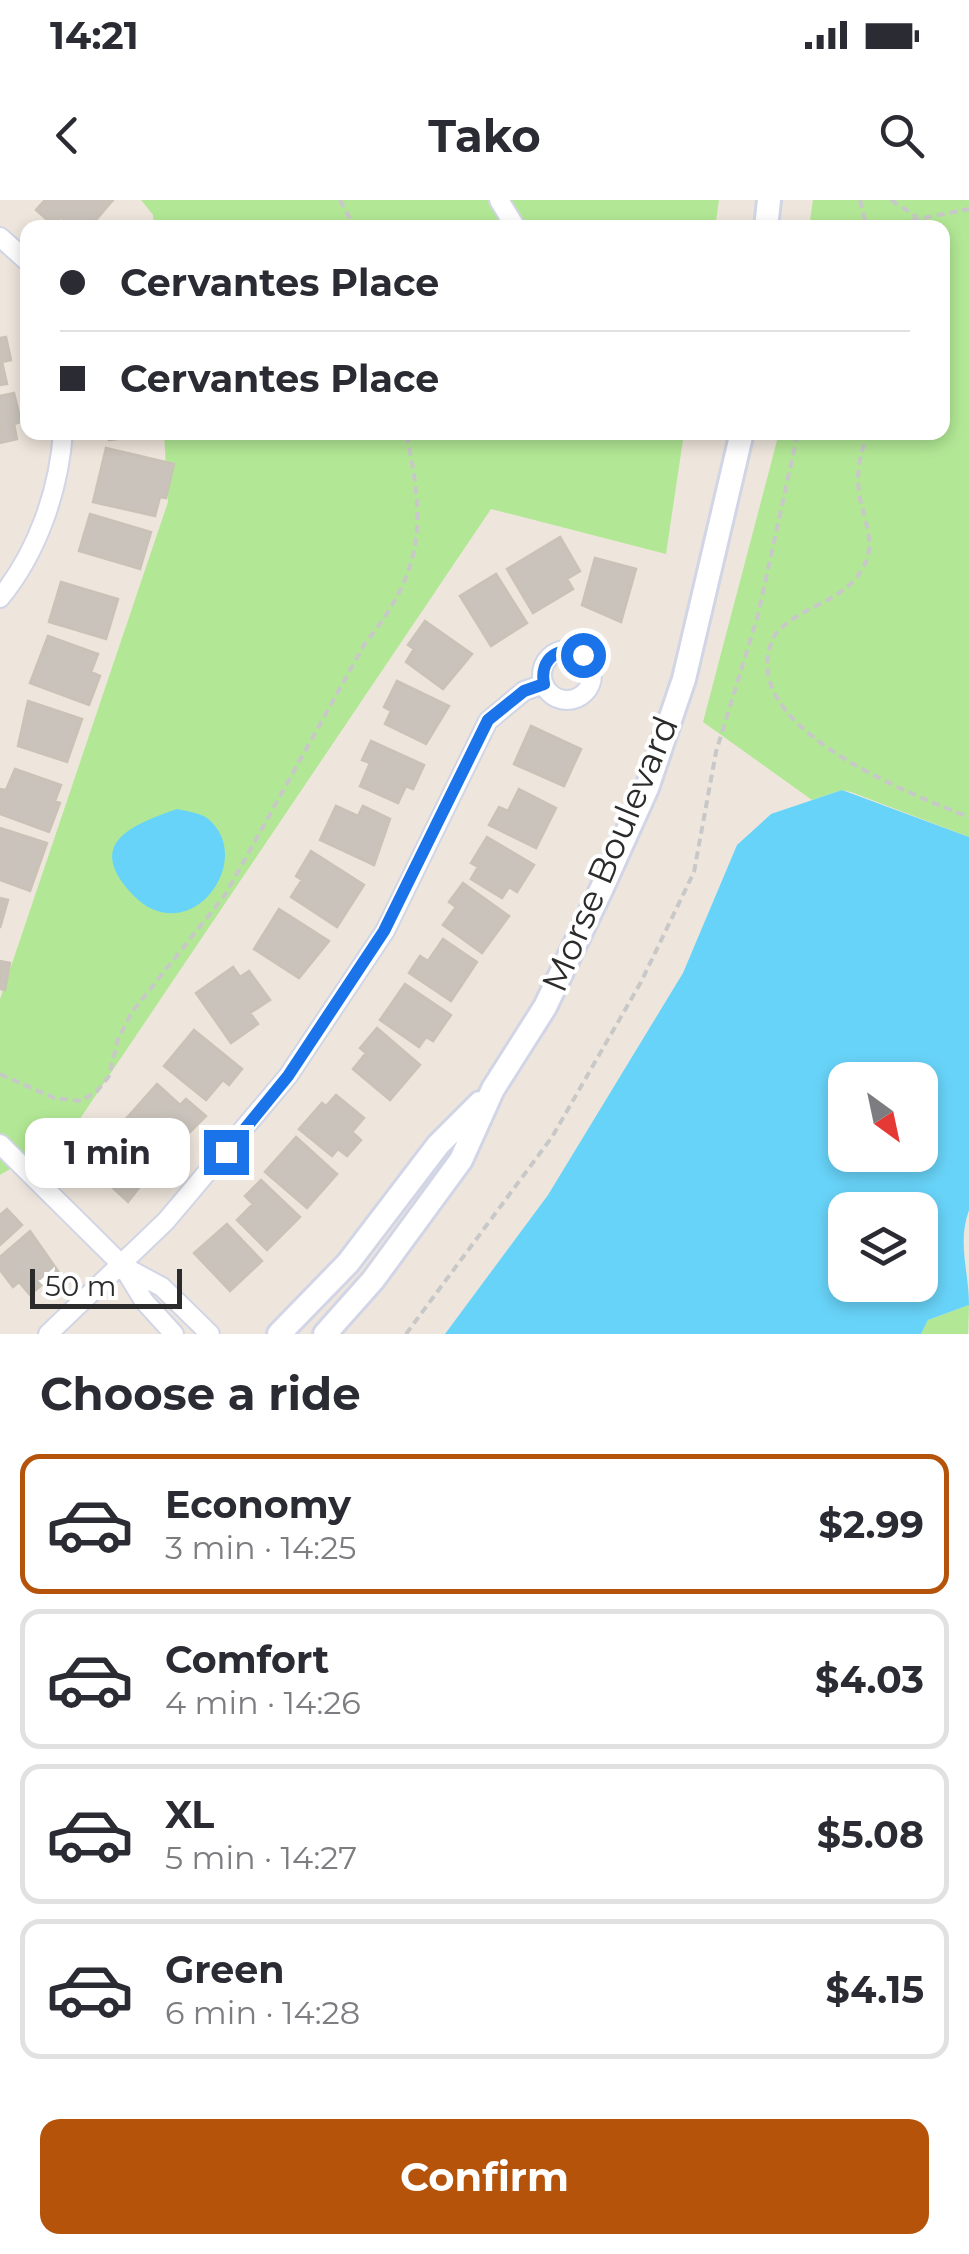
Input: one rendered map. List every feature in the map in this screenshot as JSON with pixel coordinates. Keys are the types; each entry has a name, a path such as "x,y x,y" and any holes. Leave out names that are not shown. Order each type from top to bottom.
{"street":[{"path":"0,237 20,255"},
{"path":"0,598 32,553 61,455 62,440"},
{"name":"Morse Boulevard","path":"325,1334 373,1280 462,1160 492,1089 545,1006 646,788 684,679 740,440"},
{"path":"48,1334 122,1266 226,1152 333,1011 384,931 488,720 524,691 544,684"},
{"name":"Morse Boulevard","path":"279,1334 348,1264 438,1146 492,1089"},
{"path":"0,1144 122,1266 144,1301 174,1334"},
{"path":"122,1266 162,1287 210,1334"}],"path":[{"path":"891,200 917,217"},
{"path":"904,220 969,208"},
{"path":"0,1074 54,1098 81,1101 98,1091 109,1076 118,1039 132,1012 225,895 364,645 393,610 414,564 416,489 407,440"},
{"path":"406,1334 552,1136 641,982 694,872 716,752 758,614 796,440"},
{"path":"865,440 858,460 859,492 870,534 865,565 837,597 780,629 770,642 766,670 771,692 788,718 860,768 969,817"}],"green space":[{"path":"141,200 719,200 716,220 153,220"},
{"path":"813,200 969,200 969,837 851,792 842,790 812,800 703,722 777,440 950,440 950,220 810,220"},
{"path":"164,440 683,440 666,554 491,509 69,1135 0,1175 0,999 168,502"},
{"path":"969,1305 968,1334 921,1334 928,1320"}],"water":[{"path":"842,790 969,837 969,1210 964,1246 969,1305 928,1320 921,1334 445,1334 548,1195 683,973 737,845 771,814"},
{"path":"177,809 207,818 221,835 225,855 221,875 211,893 195,906 176,913 155,910 134,896 119,878 113,850 130,830"}],"building":[{"path":"45,200 113,200 96,220 47,220 36,210"},
{"path":"6,337 11,360 2,362 7,384 0,385 0,338"},
{"path":"14,393 20,422 14,424 17,439 0,443 0,396"},
{"path":"106,448 174,464 166,498 160,497 155,516 93,502"},
{"path":"90,514 151,532 140,569 79,551"},
{"path":"560,537 580,571 567,579 573,589 533,613 507,569"},
{"path":"595,558 636,569 621,622 582,605"},
{"path":"496,574 527,623 491,646 460,596"},
{"path":"61,582 118,599 106,639 49,622"},
{"path":"425,621 472,654 443,689 406,662 414,649 408,645"},
{"path":"48,636 98,654 91,672 100,676 89,705 30,683"},
{"path":"397,681 449,706 426,744 385,724 391,711 384,707"},
{"path":"28,701 82,719 67,762 18,746"},
{"path":"531,726 581,749 564,786 514,764"},
{"path":"371,741 424,765 413,789 406,786 398,803 360,786 370,763 362,760"},
{"path":"15,769 61,785 55,801 60,803 49,832 0,814 0,789 6,790"},
{"path":"519,789 556,808 536,848 489,825 499,807 508,811"},
{"path":"336,806 358,816 363,806 390,819 374,865 320,840"},
{"path":"0,828 47,843 30,891 0,880"},
{"path":"487,837 534,865 517,892 509,887 502,898 471,879 478,867 471,863"},
{"path":"311,851 364,885 337,927 291,897 302,880 296,876"},
{"path":"463,883 509,916 482,953 443,925 456,907 449,902"},
{"path":"0,898 8,900 0,928"},
{"path":"279,909 329,941 299,978 254,949"},
{"path":"443,939 477,962 451,1001 409,973 420,956 428,961"},
{"path":"0,961 10,963 5,990 0,989"},
{"path":"233,967 240,977 249,971 270,1000 250,1013 258,1024 231,1043 196,993"},
{"path":"405,984 451,1015 433,1041 426,1037 419,1047 380,1020"},
{"path":"377,1028 420,1065 390,1100 353,1069 366,1053 360,1048"},
{"path":"194,1030 242,1069 229,1085 223,1080 206,1100 164,1066"},
{"path":"157,1084 180,1105 186,1099 206,1116 166,1156 125,1120"},
{"path":"336,1095 364,1118 352,1132 361,1140 347,1156 338,1149 332,1156 299,1129 322,1103 326,1106"},
{"path":"118,1130 156,1166 128,1202 87,1164"},
{"path":"296,1137 337,1174 307,1208 265,1172"},
{"path":"261,1180 300,1217 267,1250 237,1220 253,1204 245,1196"},
{"path":"7,1209 22,1225 0,1245 0,1215"},
{"path":"227,1224 262,1261 230,1291 194,1253"},
{"path":"30,1231 58,1271 30,1295 19,1282 13,1287 0,1270 0,1257"}],"route":[{"path":"226,1152 288,1076 384,931 427,851 488,720 524,691 544,684 544,668 552,654 568,650 583,655"}]}
